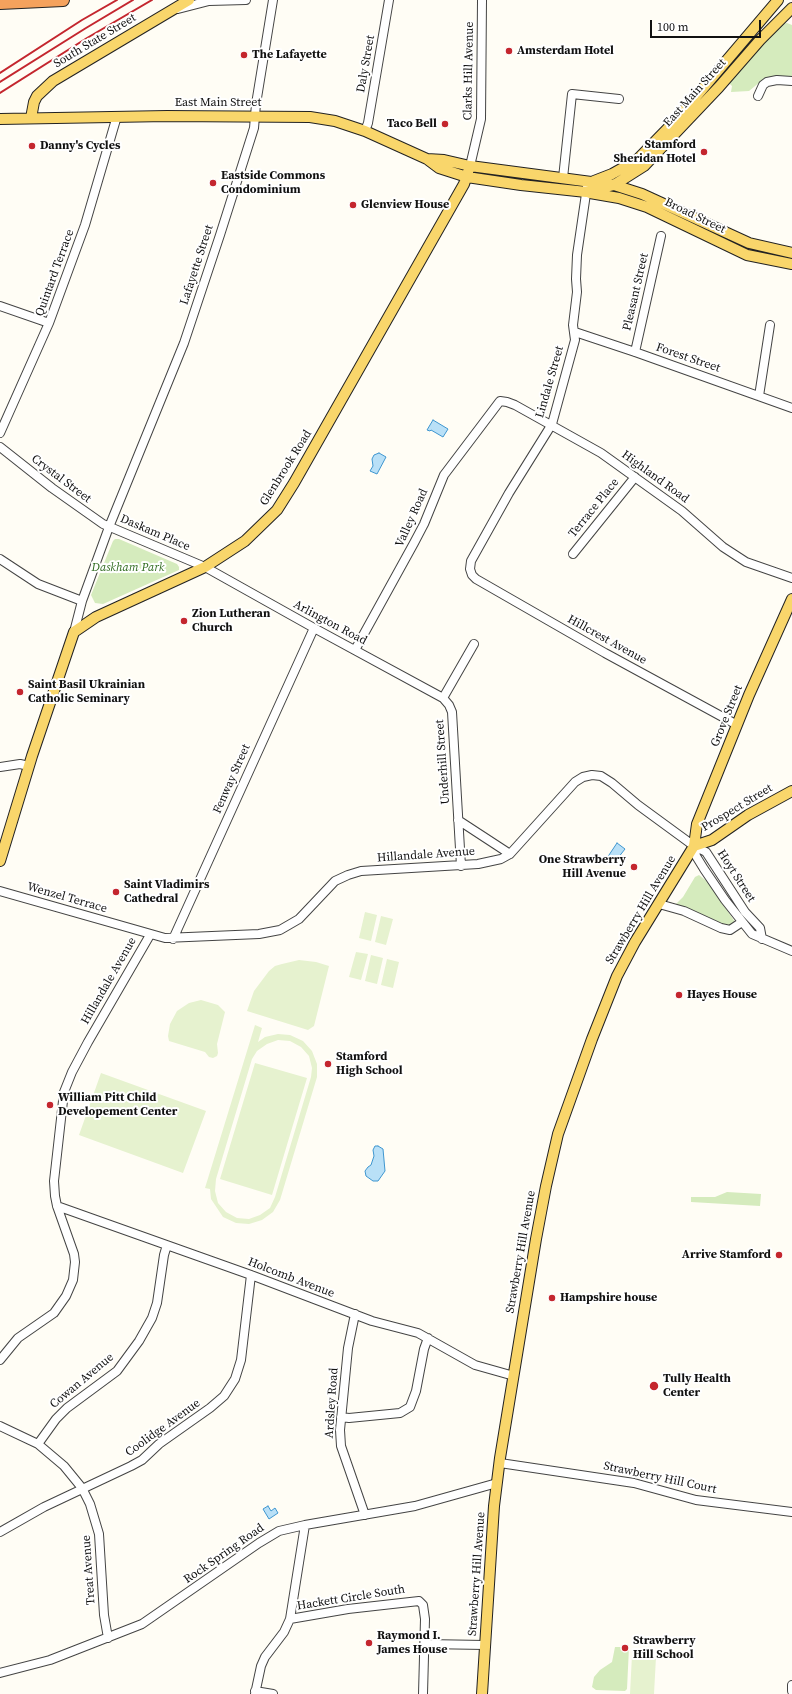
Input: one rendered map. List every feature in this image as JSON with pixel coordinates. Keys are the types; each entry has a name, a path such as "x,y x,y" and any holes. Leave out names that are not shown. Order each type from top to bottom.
{"highway":[{"path":"0,3 63,0"}],"main road":[{"name":"South State Street","path":"31,118 34,102 37,96 53,81 189,0"},
{"name":"East Main Street","path":"427,159 444,160 470,166 590,181 612,174 637,160 677,119 769,9 779,0"},
{"path":"779,0 791,11"},
{"name":"East Main Street","path":"0,119 117,116 300,116 323,118 341,122 365,131 427,159 440,168 468,177 521,185 586,192 614,185 644,166 719,87 757,44 791,11"},
{"name":"Glenbrook Road","path":"74,632 96,617 205,567 245,542 277,510 298,477 468,177 470,166"},
{"name":"Broad Street","path":"590,181 614,185 647,196 749,243 792,254"},
{"name":"Broad Street","path":"586,192 635,203 738,251 761,259 792,264"},
{"name":"Grove Street","path":"694,846 697,824 737,726 792,599"},
{"path":"0,861 29,766 74,632"},
{"name":"Prospect Street","path":"694,846 712,840 748,815 792,791"},
{"name":"Strawberry Hill Avenue","path":"482,1694 497,1483 544,1198 558,1134 592,1039 617,976 634,942 694,846"}],"street":[{"path":"169,12 209,1 246,0"},
{"name":"Lafayette Street","path":"109,527 184,343 254,128 273,0"},
{"name":"Daly Street","path":"365,131 368,123 389,0"},
{"name":"Clarks Hill Avenue","path":"470,166 481,120 482,0"},
{"path":"758,96 763,85 768,82 777,80 792,81"},
{"path":"563,178 572,94 619,99"},
{"name":"Quintard Terrace","path":"0,433 50,323 85,225 117,116"},
{"name":"Lindale Street","path":"470,570 471,561 509,493 552,424 574,340 573,325 577,292 577,256 586,192 590,181"},
{"name":"Pleasant Street","path":"635,352 661,236"},
{"path":"0,306 50,323"},
{"path":"759,396 770,325"},
{"name":"Forest Street","path":"574,332 792,408"},
{"name":"Highland Road","path":"500,401 515,405 552,424 601,453 682,511 723,547 746,562 792,578"},
{"name":"Valley Road","path":"355,650 424,524 444,475 500,401"},
{"name":"Crystal Street","path":"0,447 52,488 109,527"},
{"name":"Terrace Place","path":"573,554 635,477"},
{"name":"Daskam Place","path":"74,632 82,601 109,527 205,567"},
{"path":"0,559 38,584 82,601"},
{"name":"Arlington Road","path":"205,567 443,698"},
{"name":"Hillcrest Avenue","path":"470,570 476,579 605,653 730,720 737,726"},
{"name":"Fenway Street","path":"173,939 314,628"},
{"path":"443,698 474,644"},
{"name":"Underhill Street","path":"443,698 449,705 452,712 461,866"},
{"path":"0,767 20,764 29,766"},
{"name":"Hillandale Avenue","path":"0,1360 18,1338 54,1313 69,1289 75,1269 74,1254 57,1206 54,1181 62,1102 67,1084 87,1044 150,935 173,939 259,934 280,930 299,919 335,881 348,875 361,872 461,866 493,862 510,854 575,782 583,777 592,775 601,776 612,783 638,805 694,846"},
{"name":"Hillandale Avenue","path":"458,820 510,854"},
{"name":"Hoyt Street","path":"694,846 696,856 725,900 752,934 792,951"},
{"name":"Hoyt Street","path":"694,846 706,852 745,912 760,928 762,939"},
{"name":"Wenzel Terrace","path":"0,891 150,935"},
{"name":"Hoyt Street","path":"659,904 684,911 721,928 730,930 742,922"},
{"name":"Holcomb Avenue","path":"57,1206 386,1325 418,1333 475,1365 514,1376"},
{"name":"Cowan Avenue","path":"38,1444 53,1423 67,1408 116,1371 139,1341 152,1318 157,1303 164,1255 168,1245"},
{"name":"Coolidge Avenue","path":"1,1528 142,1460 159,1444 210,1408 224,1396 235,1379 241,1360 251,1275"},
{"name":"Ardsley Road","path":"355,1314 348,1348 340,1430 341,1446 365,1515"},
{"path":"341,1417 350,1418 400,1413 410,1407 416,1391 424,1349 428,1338"},
{"name":"Treat Avenue","path":"0,1426 38,1444 64,1466 82,1488 90,1504 99,1534 104,1615 108,1638"},
{"name":"Strawberry Hill Court","path":"500,1463 634,1482 696,1500 792,1512"},
{"name":"Rock Spring Road","path":"0,1673 30,1667 50,1660 108,1638 151,1618 279,1531 305,1525 415,1506 497,1483"},
{"path":"273,1694 255,1692 261,1666 265,1657 284,1632 290,1619 305,1525"},
{"name":"Hackett Circle South","path":"290,1619 415,1600 421,1602 424,1608 425,1644"},
{"path":"422,1694 425,1644 485,1645"},
{"path":"792,1685 792,1691"}],"green space":[{"path":"787,23 792,25 792,78 769,78 760,82 749,91 731,92 732,86 729,83 781,24"},
{"name":"Daskham Park","path":"115,539 119,539 177,564 179,570 103,604 95,603 91,595"},
{"path":"699,875 709,883 735,922 733,924 727,926 675,905 683,897 695,877"},
{"path":"365,912 377,915 371,941 359,938"},
{"path":"381,916 393,919 386,945 375,942"},
{"path":"356,952 368,954 361,980 349,977"},
{"path":"371,955 383,958 377,984 365,981"},
{"path":"387,959 399,962 393,988 381,985"},
{"path":"299,960 316,962 329,966 314,1026 308,1030 247,1011 254,991 269,971 275,966"},
{"path":"201,1000 218,1005 225,1012 217,1044 218,1053 217,1056 213,1058 209,1057 205,1052 169,1041 168,1036 170,1024 177,1011 189,1003"},
{"path":"255,1025 262,1028 258,1042 265,1037 278,1034 290,1035 303,1041 312,1051 317,1064 317,1077 280,1200 273,1212 262,1220 249,1224 236,1223 223,1217 211,1199 210,1189 205,1188","holes":["278,1040 290,1041 301,1047 309,1056 312,1068 311,1077 275,1197 270,1208 260,1215 249,1219 237,1218 226,1212 218,1203 215,1191 216,1179 252,1059 257,1051 267,1044"]},
{"path":"255,1063 307,1078 272,1195 220,1179"},
{"path":"101,1073 206,1111 183,1173 79,1135"},
{"path":"727,1192 761,1194 760,1206 691,1202 691,1197 715,1197"},
{"path":"615,1647 629,1647 627,1689 625,1691 596,1690 592,1687 594,1677 600,1670 612,1662"},
{"path":"632,1655 656,1657 654,1694 630,1694"}],"water":[{"path":"433,420 448,429 443,437 431,430 427,430"},
{"path":"379,453 386,457 377,474 370,471 373,466 372,459 374,455"},
{"path":"617,843 625,849 614,863 607,858"},
{"path":"375,1146 383,1149 385,1171 378,1181 373,1181 366,1176 365,1171 371,1165"},
{"path":"268,1506 271,1511 275,1508 278,1513 269,1519 263,1509"}],"railway":[{"path":"0,73 82,20 117,0"},
{"path":"0,82 133,0"},
{"path":"0,93 87,38 152,0"}],"place":[{"name":"Amsterdam Hotel","path":"509,51"},
{"name":"The Lafayette","path":"244,55"},
{"name":"Taco Bell","path":"445,124"},
{"name":"Danny's Cycles","path":"32,146"},
{"name":"Stamford Sheridan Hotel","path":"704,152"},
{"name":"Eastside Commons Condominium","path":"213,183"},
{"name":"Glenview House","path":"353,205"},
{"name":"Zion Lutheran Church","path":"184,621"},
{"name":"Saint Basil Ukrainian Catholic Seminary","path":"20,692"},
{"name":"One Strawberry Hill Avenue","path":"634,867"},
{"name":"Saint Vladimirs Cathedral","path":"116,892"},
{"name":"Hayes House","path":"679,995"},
{"name":"Stamford High School","path":"328,1064"},
{"name":"William Pitt Child Developement Center","path":"50,1105"},
{"name":"Arrive Stamford","path":"779,1255"},
{"name":"Hampshire house","path":"552,1298"},
{"name":"Tully Health Center","path":"654,1386"},
{"name":"Raymond I. James House","path":"369,1643"},
{"name":"Strawberry Hill School","path":"625,1648"}]}
